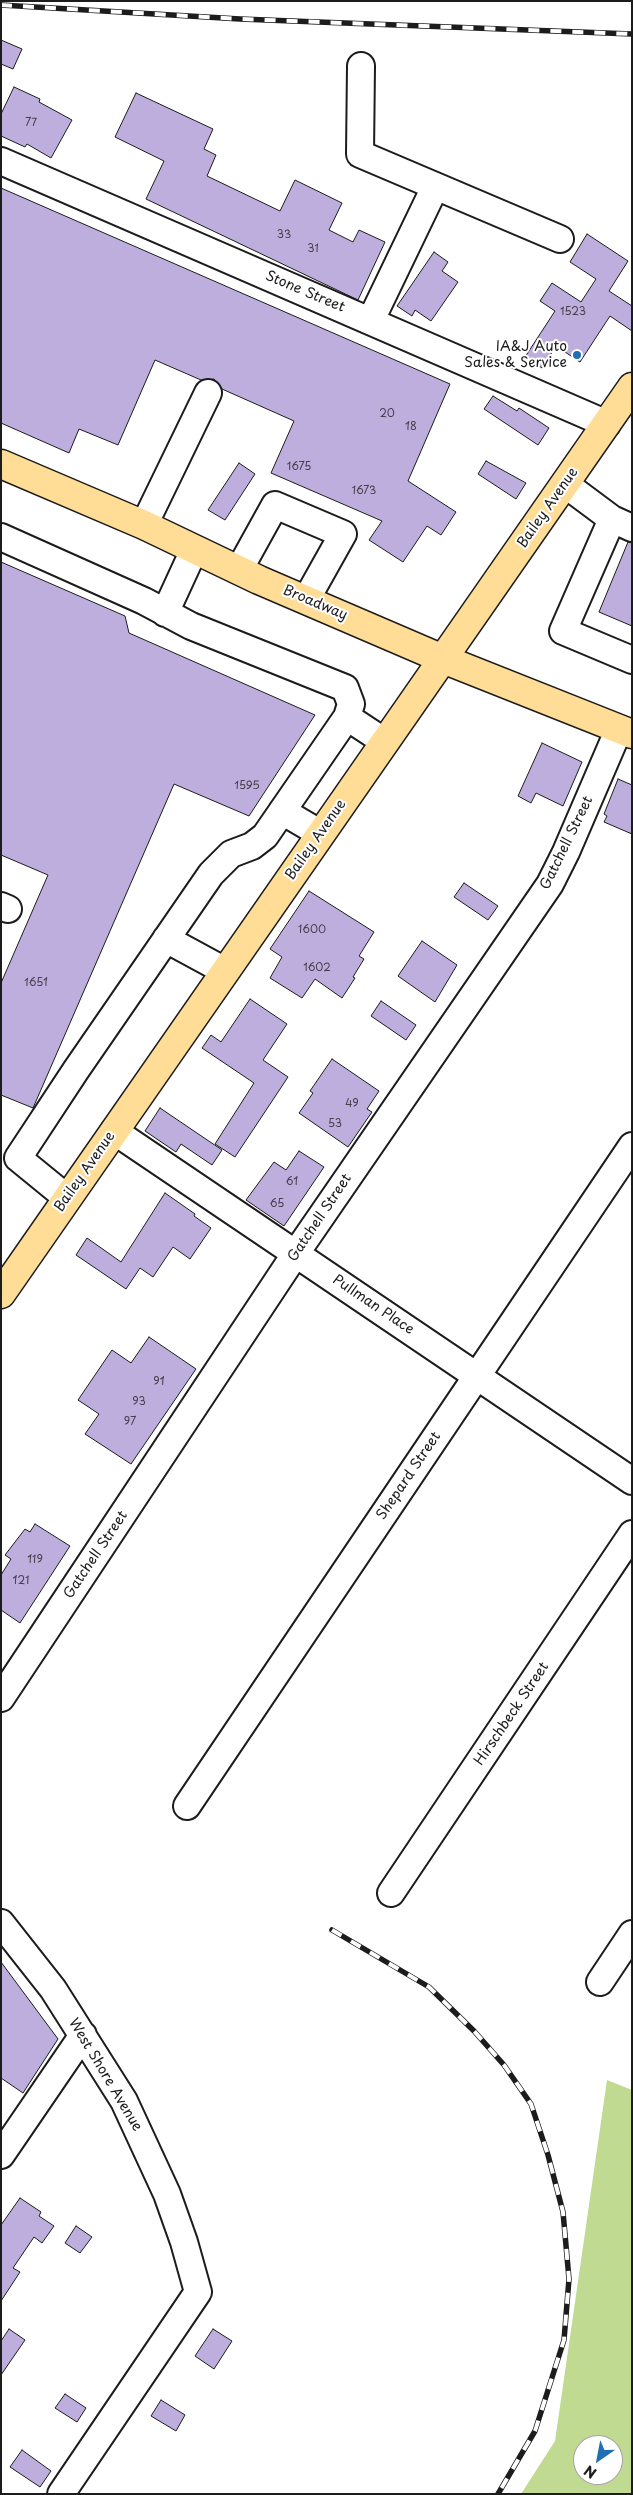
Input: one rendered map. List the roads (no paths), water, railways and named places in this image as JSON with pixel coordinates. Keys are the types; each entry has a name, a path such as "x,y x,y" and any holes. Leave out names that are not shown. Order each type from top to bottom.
{"main road":[{"name":"Bailey Avenue","path":"1,1294 632,387"},
{"name":"Broadway","path":"1,464 144,525 194,550 443,659 625,731"}],"street":[{"path":"361,66 360,154 560,239"},
{"name":"Stone Street","path":"1,161 607,424"},
{"path":"371,320 436,187"},
{"path":"144,525 208,393"},
{"path":"565,484 622,524 563,632 632,660"},
{"path":"239,570 275,505 343,534 306,600"},
{"path":"1,537 217,637 345,688 351,704 347,717 265,836 252,846 231,854 217,867 10,1153 67,1198"},
{"path":"165,613 194,550"},
{"path":"347,717 385,742"},
{"name":"Gatchell Street","path":"1,1698 296,1253 550,884 625,731"},
{"path":"282,811 321,834"},
{"path":"166,939 225,971"},
{"name":"Pullman Place","path":"114,1131 632,1481"},
{"name":"Shepard Street","path":"187,1806 632,1146"},
{"name":"Hirschbeck Street","path":"392,1893 632,1534"},
{"name":"West Shore Avenue","path":"1,1923 53,1989 124,2101 147,2147 176,2218 198,2292 61,2494"},
{"path":"600,1982 632,1934"},
{"path":"1,2155 83,2035"}],"railway":[{"path":"1,5 240,19 632,34"},
{"path":"332,1930 429,1987 474,2031 504,2065 531,2104 548,2155 563,2212 569,2279 564,2340 535,2431 498,2494"}],"place":[{"name":"IA&J Auto Sales & Service","path":"577,355"}]}
